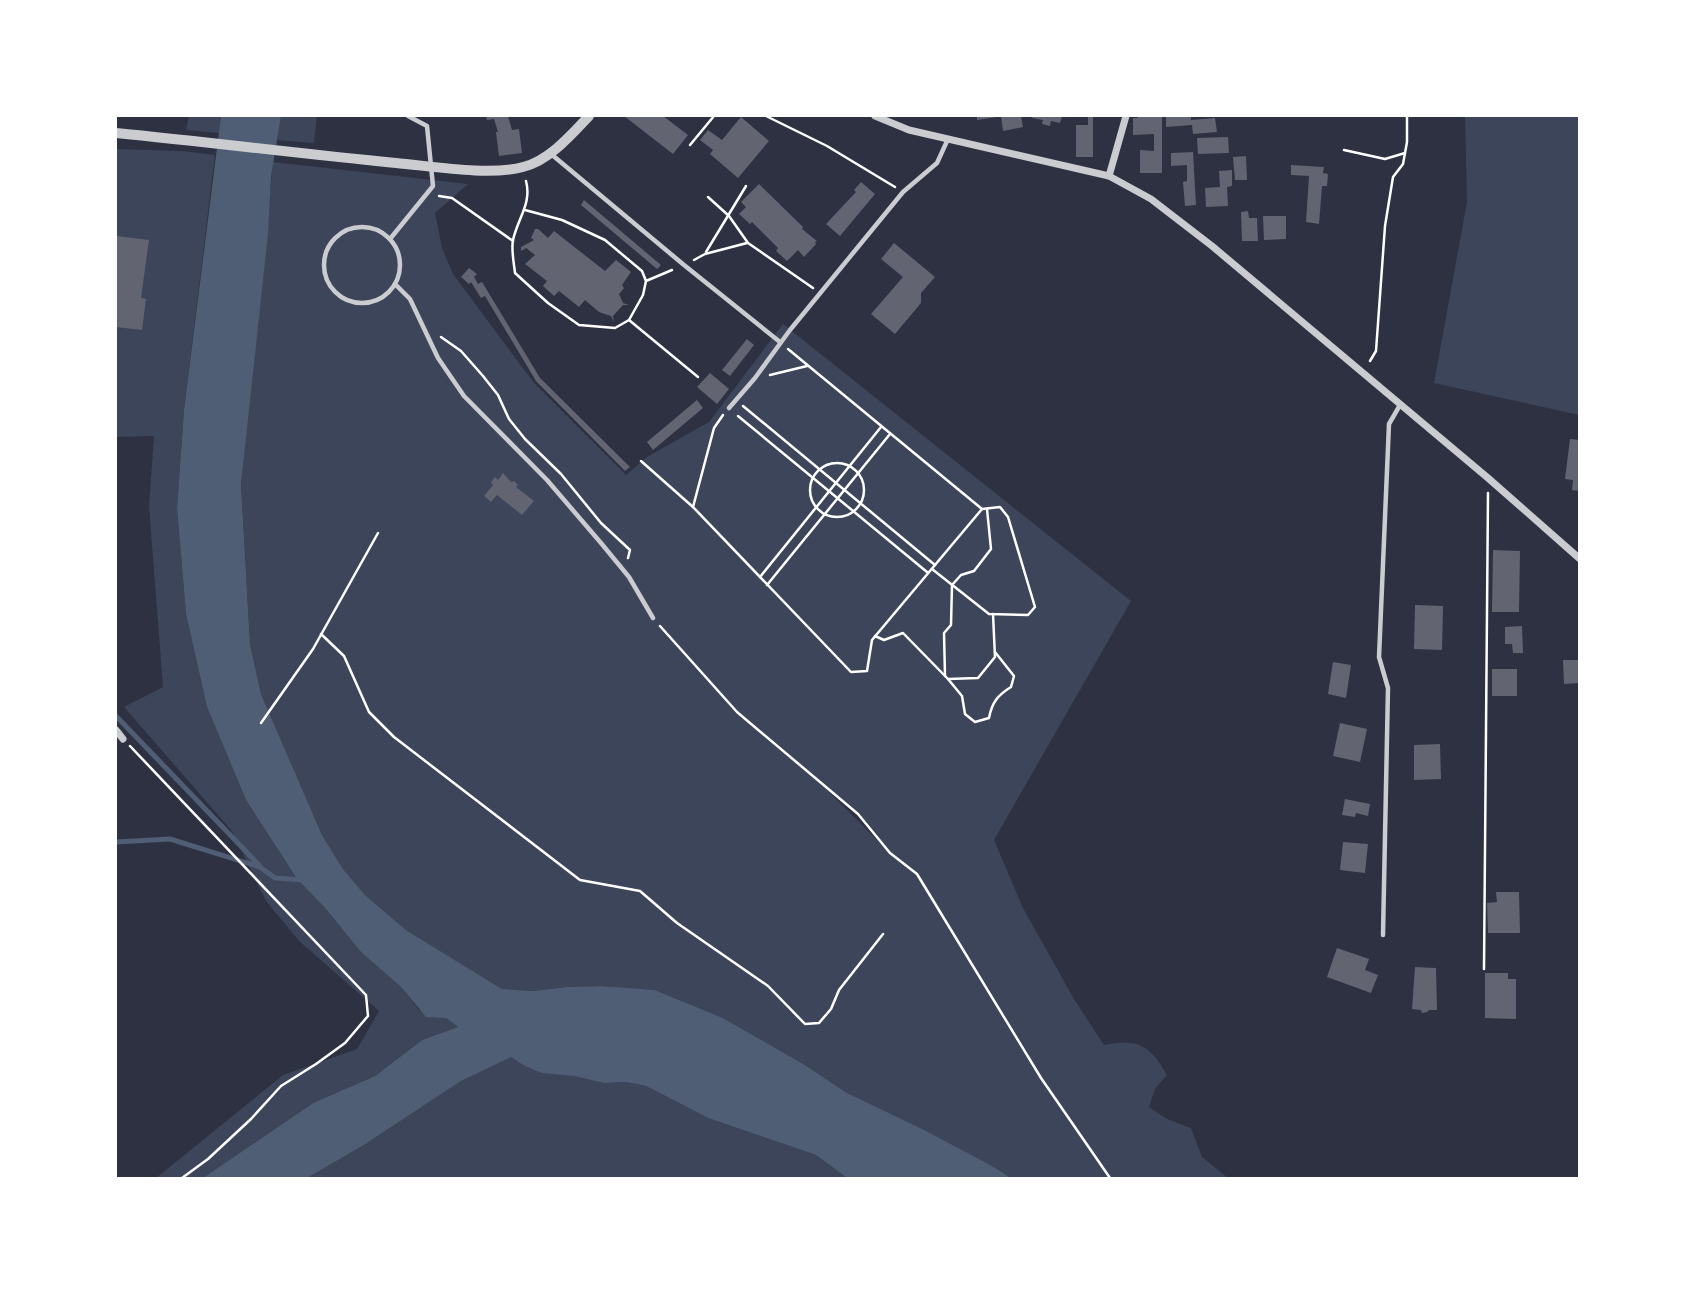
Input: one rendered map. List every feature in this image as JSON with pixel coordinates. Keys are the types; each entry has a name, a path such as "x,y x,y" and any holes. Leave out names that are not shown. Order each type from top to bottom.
{"street":[{"path":"116,133 430,166 503,169 523,167 550,152 589,116"},
{"path":"875,116 909,130 1110,176 1152,199 1204,239 1580,559"},
{"path":"1110,176 1126,116"},
{"path":"116,730 123,738"}],"lane":[{"path":"390,239 433,186 427,126 408,116"},
{"path":"729,408 903,192 937,163 948,139"},
{"path":"550,152 780,342"},
{"path":"366,227 379,231 390,239 397,249 400,272 395,284 378,300 355,303 343,298 327,280 324,267 325,254 331,242 341,233 353,228 366,227"},
{"path":"395,284 410,299 438,358 464,396 547,480 621,567 653,618"},
{"path":"1383,935 1388,688 1379,657 1389,424 1400,404"}],"path":[{"path":"690,145 714,116"},
{"path":"766,116 827,146 903,192"},
{"path":"1370,362 1376,351 1385,226 1393,177 1403,164 1408,142 1407,116"},
{"path":"1344,150 1385,159 1405,153"},
{"path":"523,167 529,192 513,241 515,273 548,303 579,325 615,328 629,320 643,295 646,281 642,271 605,240 562,220 525,210"},
{"path":"705,254 746,186"},
{"path":"428,194 452,198 513,241"},
{"path":"708,197 729,216 748,243 820,293"},
{"path":"629,320 698,377"},
{"path":"425,331 441,337 461,351 498,395 509,419 525,439 561,474 601,523 629,550 629,556 621,567"},
{"path":"780,342 982,509"},
{"path":"755,378 807,366"},
{"path":"641,461 693,508 851,673 867,671 872,640 875,636 933,567 982,509 1000,507 1009,517 1035,607 1028,615 989,614 952,585 933,567 861,504 736,400"},
{"path":"693,508 714,428 729,408 928,573"},
{"path":"760,577 881,427"},
{"path":"767,585 890,434"},
{"path":"834,464 849,466 858,473 864,488 861,504 854,512 840,517 825,514 816,507 810,493 813,479 820,470 834,464"},
{"path":"1484,969 1488,478"},
{"path":"947,678 944,633 951,625 952,585 961,575 974,571 991,550 987,508"},
{"path":"261,723 321,634 379,533"},
{"path":"947,678 978,678 995,657 993,614"},
{"path":"653,618 737,712 858,814 891,853 918,874 1041,1077 1110,1178"},
{"path":"875,636 884,640 903,633 962,696 965,714 975,722 989,718 991,707 999,695 1011,687 1014,676 995,652"},
{"path":"321,634 344,656 369,712 394,737 580,880 640,891 677,923 768,986 805,1024 820,1023 831,1009 839,990 883,934"},
{"path":"123,738 366,995 368,1016 345,1043 281,1086 251,1119 208,1159 182,1178"}],"shaded area":[{"path":"189,116 221,116 219,133 186,130"},
{"path":"221,116 281,116 271,177 268,234 241,484 250,644 261,694 322,835 343,869 365,895 406,930 502,989 533,991 602,986 655,990 723,1018 805,1065 847,1093 924,1130 1011,1178 847,1178 816,1155 708,1118 646,1086 626,1082 604,1083 574,1076 542,1073 511,1057 461,1081 364,1145 307,1178 203,1178 313,1103 375,1076 422,1040 458,1027 446,1018 426,1017 401,987 361,952 297,879 246,800 207,707 186,614 177,508 184,410"},
{"path":"281,116 317,116 314,143 277,140"},
{"path":"1465,116 1579,116 1579,415 1434,383 1467,202"},
{"path":"116,149 215,155 184,410 177,508 186,614 207,707 246,800 297,879 361,952 401,987 419,1010 446,1018 458,1027 422,1040 375,1076 313,1103 203,1178 156,1178 283,1075 357,1049 379,1011 299,941 266,901 232,831 124,707 163,687 149,506 154,436 116,437"},
{"path":"273,162 468,184 435,213 442,248 453,274 534,383 626,475 647,457 709,422 783,324 1131,601 994,840 1023,908 1074,999 1104,1045 1134,1044 1142,1046 1155,1057 1167,1075 1155,1089 1149,1107 1167,1119 1191,1128 1202,1157 1228,1178 1011,1178 847,1093 805,1065 723,1018 655,990 602,986 533,991 502,989 406,930 365,895 343,869 322,835 261,694 250,644 241,484","holes":["820,783 858,814 883,846"]},
{"path":"511,1056 523,1065 604,1083 626,1082 646,1086 708,1118 816,1155 847,1178 307,1178 364,1145 461,1081"}],"building":[{"path":"486,116 508,116 512,130 519,129 522,153 499,156 498,132 494,119 487,120"},
{"path":"624,116 663,116 688,135 673,154"},
{"path":"977,116 997,116 997,117 977,120"},
{"path":"1001,116 1021,116 1023,127 1003,131"},
{"path":"1062,116 1060,123 1051,121 1050,126 1042,124 1043,120 1032,118"},
{"path":"1088,116 1093,116 1093,157 1076,157 1076,125 1088,125"},
{"path":"1137,116 1162,116 1162,173 1140,173 1140,150 1154,151 1154,134 1133,135 1133,118 1138,118"},
{"path":"1166,116 1191,116 1191,120 1215,118 1217,132 1193,134 1192,125 1166,127"},
{"path":"741,117 769,141 738,178 710,154 713,150 700,140 708,130 722,140"},
{"path":"1228,137 1229,153 1198,154 1197,138"},
{"path":"1193,152 1196,205 1185,206 1183,182 1187,181 1187,165 1171,166 1171,153"},
{"path":"1246,156 1247,180 1235,180 1233,157"},
{"path":"1291,165 1324,167 1323,173 1328,174 1327,186 1322,186 1319,224 1306,222 1309,176 1291,175"},
{"path":"1232,170 1232,186 1227,187 1228,206 1206,207 1205,188 1220,187 1219,171"},
{"path":"861,182 875,194 840,236 826,224 856,192 854,190"},
{"path":"759,184 817,241 804,257 798,250 787,261 752,222 750,224 739,214 746,207 741,202"},
{"path":"584,200 661,265 657,269 581,205"},
{"path":"1248,211 1249,218 1257,218 1258,241 1242,241 1241,212"},
{"path":"1263,216 1286,216 1286,239 1264,240"},
{"path":"535,229 548,238 554,231 605,271 616,260 631,272 619,294 623,303 629,305 623,305 613,316 614,322 611,316 599,312 585,300 579,307 559,291 554,296 543,286 547,281 525,264 535,255 526,248 521,251 521,247 534,240 531,238"},
{"path":"117,236 149,240 141,298 146,299 142,330 116,327"},
{"path":"894,243 935,277 921,293 921,303 895,334 871,314 903,277 881,259"},
{"path":"469,268 477,274 474,277 478,284 482,282 540,378 630,467 625,471 536,381 485,296 481,298 471,282 469,284 461,277"},
{"path":"747,339 754,345 730,376 722,370"},
{"path":"710,373 729,389 717,404 697,387"},
{"path":"697,400 703,408 653,450 647,442"},
{"path":"1570,439 1580,440 1580,491 1572,490 1573,480 1565,479"},
{"path":"503,473 534,501 522,515 497,495 491,502 484,496 493,485 491,482 495,477 498,480"},
{"path":"1493,550 1520,551 1519,612 1492,612"},
{"path":"1415,605 1443,606 1442,650 1414,649"},
{"path":"1522,626 1523,653 1513,653 1512,644 1505,644 1505,627"},
{"path":"1563,660 1580,660 1580,683 1564,684"},
{"path":"1333,662 1351,665 1346,698 1328,694"},
{"path":"1492,669 1517,669 1517,696 1492,696"},
{"path":"1340,723 1367,729 1360,762 1333,756"},
{"path":"1440,744 1441,779 1414,780 1414,745"},
{"path":"1345,799 1370,804 1368,816 1356,813 1355,817 1342,815"},
{"path":"1343,842 1368,844 1365,873 1340,870"},
{"path":"1496,892 1519,892 1520,933 1488,933 1487,903 1497,902"},
{"path":"1337,948 1369,959 1365,970 1378,975 1371,993 1327,977"},
{"path":"1415,967 1436,968 1437,1010 1422,1013 1421,1010 1412,1009"},
{"path":"1485,973 1508,973 1508,979 1516,979 1516,1019 1485,1018"}],"waterway":[{"path":"116,716 259,865"},
{"path":"116,842 170,839 260,867 275,878 304,880"}]}
